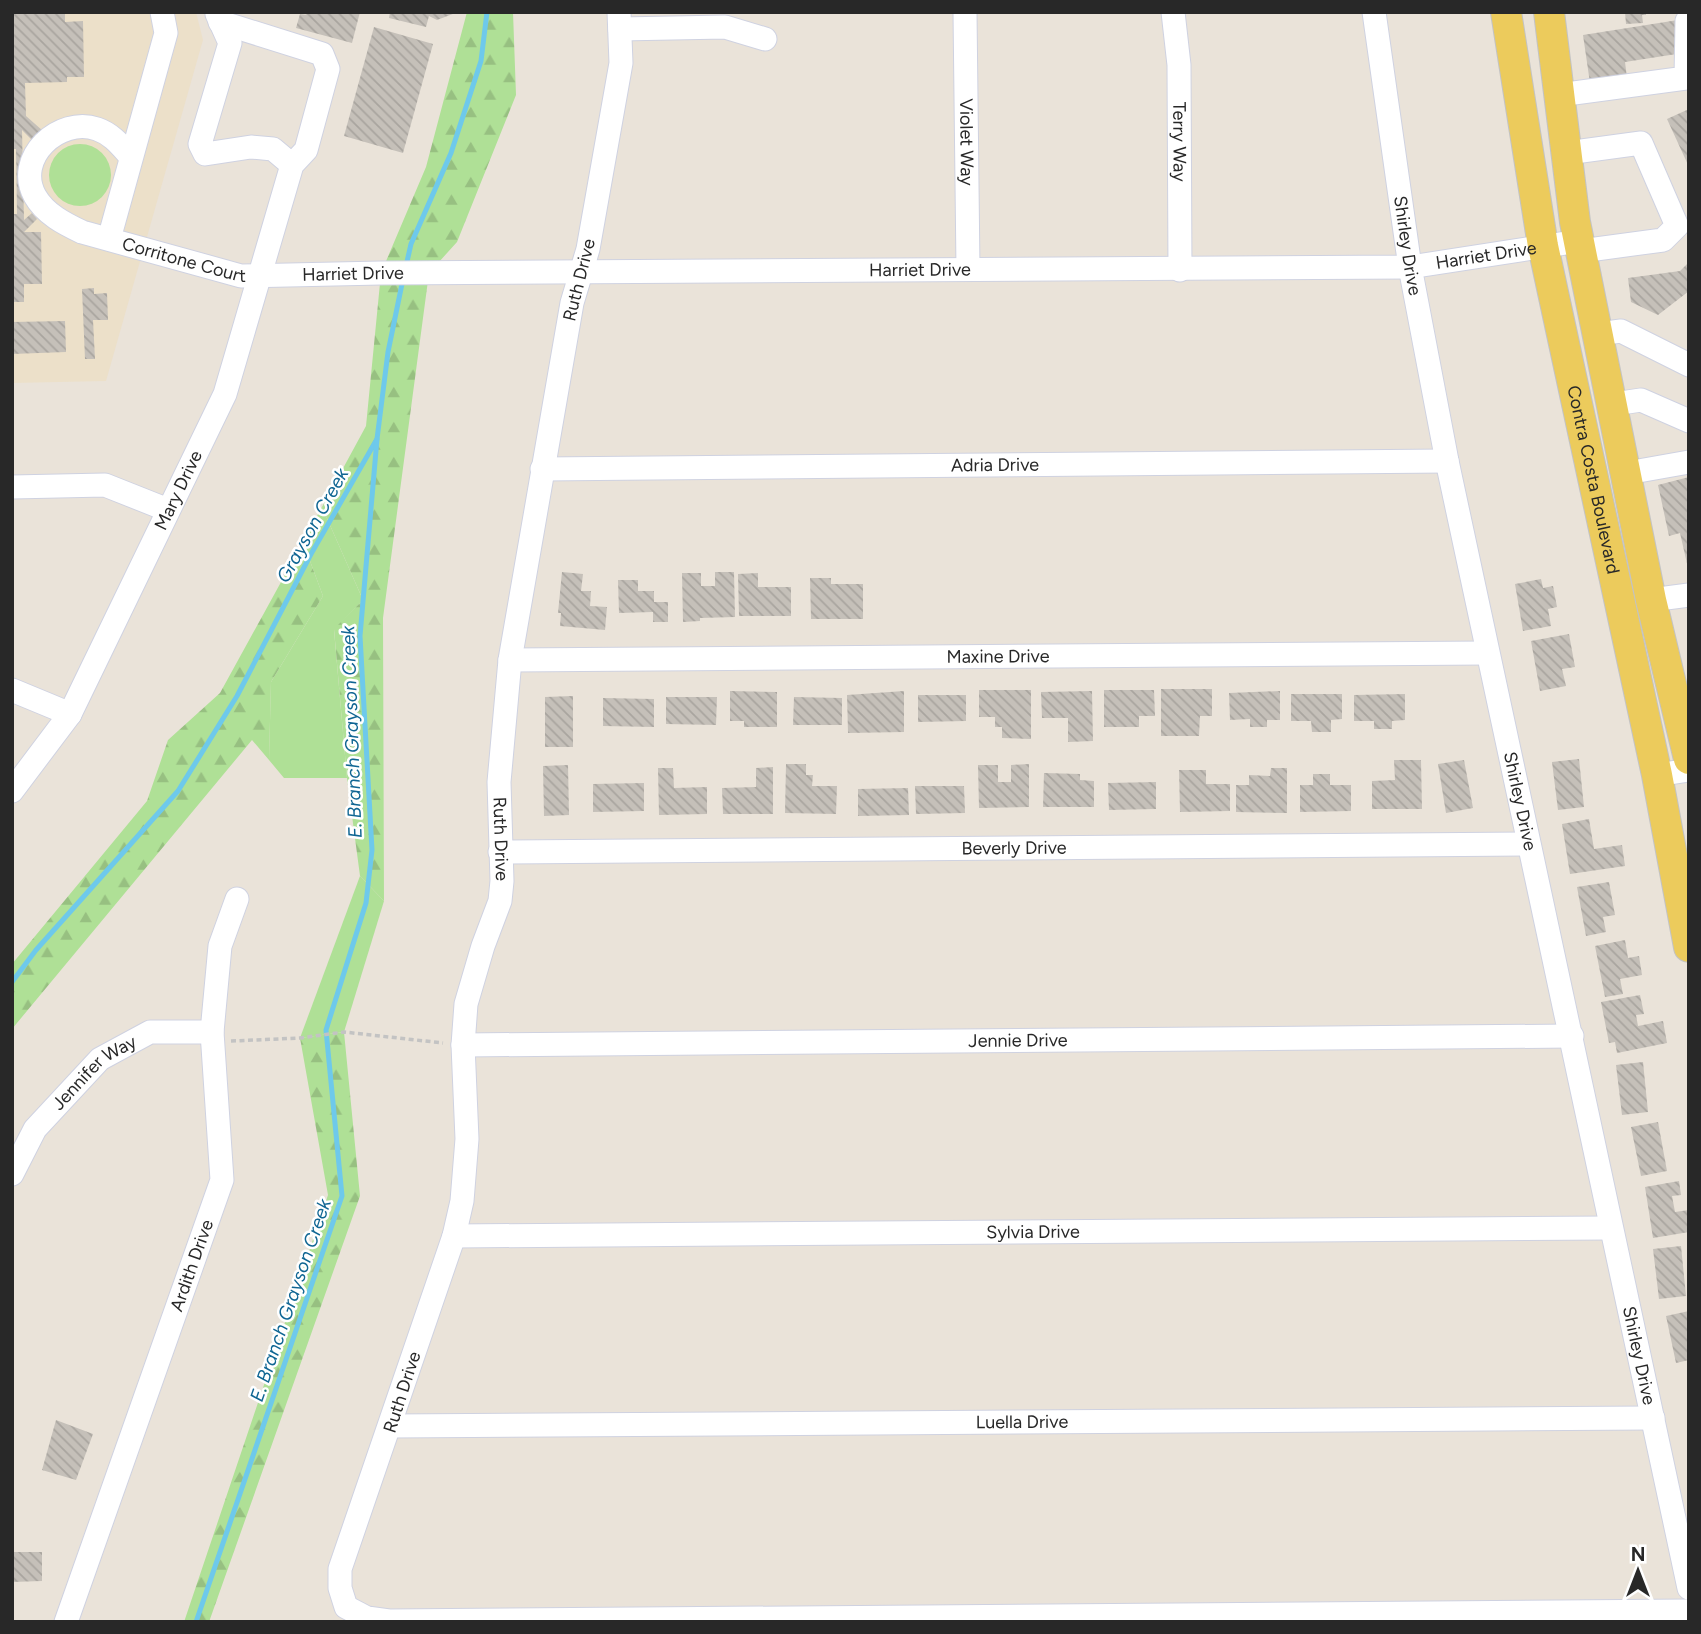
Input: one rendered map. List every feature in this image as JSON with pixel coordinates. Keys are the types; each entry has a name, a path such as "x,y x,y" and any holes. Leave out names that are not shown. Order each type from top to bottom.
{"main road":[{"name":"Contra Costa Boulevard","path":"1506,12 1543,246 1654,762 1689,947"},
{"name":"Contra Costa Boulevard","path":"1549,12 1580,246 1614,404 1651,600 1688,747"}],"street":[{"path":"131,157 118,142 104,132 80,126 64,130 48,138 40,147 32,169 34,194 50,213 63,223 82,232 109,239 166,33 162,12"},
{"name":"Violet Way","path":"965,12 968,269"},
{"name":"Terry Way","path":"1173,12 1179,65 1180,270"},
{"name":"Shirley Drive","path":"1374,12 1410,267 1447,461 1689,1588"},
{"path":"218,17 230,43 200,144 205,153 251,147 273,149 292,165"},
{"name":"Mary Drive","path":"12,791 70,714 225,394 292,165 306,150 328,69 323,54 218,17"},
{"path":"619,21 725,27 765,39"},
{"name":"Ruth Drive","path":"388,1620 367,1618 346,1606 340,1588 340,1569 454,1236 462,1201 467,1139 463,1045 467,1004 483,946 500,901 502,881 499,782 510,660 572,303 588,249 621,63 619,21"},
{"path":"1559,95 1686,79 1687,21"},
{"name":"Harriet Drive","path":"261,275 1410,267 1543,246 1663,240 1677,226 1641,143 1567,153"},
{"name":"Corritone Court","path":"109,239 241,276 261,275"},
{"path":"1598,334 1621,331 1689,365"},
{"path":"1614,404 1641,400 1689,421"},
{"name":"Adria Drive","path":"542,469 1447,461"},
{"path":"1627,473 1689,462"},
{"path":"12,487 105,485 168,510"},
{"path":"1651,600 1689,595"},
{"name":"Maxine Drive","path":"510,660 1487,653"},
{"path":"12,690 70,714"},
{"path":"1654,762 1688,747"},
{"path":"1654,762 1689,770"},
{"name":"Beverly Drive","path":"500,852 1528,845"},
{"name":"Ardith Drive","path":"66,1622 222,1180 212,1037 220,946 237,899"},
{"name":"Jennifer Way","path":"12,1174 35,1129 100,1059 150,1032 212,1037"},
{"name":"Jennie Drive","path":"463,1045 1572,1036"},
{"name":"Sylvia Drive","path":"454,1236 1611,1228"},
{"name":"Luella Drive","path":"390,1426 1654,1418"},
{"path":"388,1620 917,1619 1689,1611"}],"path":[{"path":"212,1037 300,1038 344,1032 463,1045"}],"shaded area":[{"path":"12,12 196,12 203,40 106,381 12,383"}],"green space":[{"path":"467,12 513,12 516,95 457,242 429,273 383,618 384,901 360,876 347,778 334,629 363,600 322,507 366,426 381,273 426,167"},
{"path":"80,144 92,146 102,153 109,163 109,187 102,197 92,204 80,206 68,204 58,197 51,187 49,175 51,163 58,153 68,146"},
{"path":"322,507 363,600 334,630 347,778 284,778 269,760 271,682 323,596 303,542"},
{"path":"303,542 323,596 271,682 269,760 252,740 12,1029 12,964 147,801 168,740 220,693"},
{"path":"360,876 384,901 344,1032 300,1038"},
{"path":"344,1032 360,1196 209,1622 184,1622 328,1195 300,1038"}],"building":[{"path":"12,12 65,12 65,22 83,21 84,77 67,77 67,82 25,83 26,116 43,131 33,141 22,130 24,220 32,213 37,219 24,232 41,232 42,284 24,284 24,302 12,302 12,214 17,214 16,149 12,149"},
{"path":"302,12 360,12 352,43 296,28 300,14 307,15"},
{"path":"390,12 458,12 437,20 429,16 426,27 389,18"},
{"path":"1625,12 1646,12 1646,15 1642,15 1643,23 1626,24"},
{"path":"1678,20 1683,53 1625,62 1627,78 1590,83 1583,35"},
{"path":"374,27 433,44 403,153 344,136"},
{"path":"1689,109 1689,167 1667,119"},
{"path":"1689,262 1689,291 1658,315 1631,302 1628,278 1680,271"},
{"path":"94,288 94,294 107,293 108,320 93,320 95,359 85,359 82,289"},
{"path":"65,321 66,352 12,354 12,322"},
{"path":"1689,477 1688,568 1680,533 1669,536 1658,485"},
{"path":"562,572 583,574 581,591 591,591 590,606 607,607 605,630 560,626 561,613 558,613"},
{"path":"715,572 734,572 735,617 700,618 700,621 683,622 682,573 701,573 701,586 715,586"},
{"path":"758,573 758,587 791,587 791,616 739,616 738,574"},
{"path":"810,578 831,578 831,584 863,584 863,619 811,619"},
{"path":"1541,579 1543,588 1553,586 1557,607 1548,609 1551,626 1523,631 1515,584"},
{"path":"618,580 638,580 638,591 654,591 654,602 668,602 668,622 653,622 653,612 619,613"},
{"path":"1569,634 1575,667 1562,669 1566,686 1540,691 1531,641"},
{"path":"1161,689 1212,689 1212,716 1200,716 1199,736 1161,736"},
{"path":"979,690 1031,690 1031,739 1002,738 1002,727 995,727 995,717 979,717"},
{"path":"1104,690 1154,690 1155,716 1139,716 1139,727 1104,727"},
{"path":"730,691 777,692 777,727 744,727 744,721 730,721"},
{"path":"904,691 904,732 848,733 847,695"},
{"path":"1092,691 1093,741 1068,742 1068,718 1042,718 1041,692"},
{"path":"1280,691 1280,720 1267,720 1267,727 1250,727 1250,719 1230,720 1229,693"},
{"path":"1291,694 1342,694 1342,719 1331,720 1331,732 1312,732 1311,721 1291,721"},
{"path":"1405,694 1405,720 1392,721 1392,729 1374,729 1374,721 1354,721 1354,695"},
{"path":"918,695 966,695 966,721 918,722"},
{"path":"573,696 573,747 545,747 545,697"},
{"path":"666,697 717,697 716,725 666,724"},
{"path":"794,697 842,698 842,725 793,725"},
{"path":"603,698 654,699 654,727 603,726"},
{"path":"1579,759 1584,807 1558,810 1552,762"},
{"path":"1394,760 1421,760 1422,809 1372,809 1372,781 1395,780"},
{"path":"1464,760 1473,808 1446,813 1438,764"},
{"path":"786,764 806,764 806,775 813,775 812,786 837,786 836,814 785,813"},
{"path":"1029,764 1029,807 979,808 978,765 998,765 998,782 1011,782 1011,765"},
{"path":"568,765 569,815 544,816 543,766"},
{"path":"773,767 773,814 723,814 722,788 756,787 756,768"},
{"path":"658,768 673,768 674,788 707,787 707,814 659,815"},
{"path":"1271,768 1287,768 1287,813 1236,812 1236,785 1249,785 1249,775 1270,776"},
{"path":"1179,770 1206,770 1206,784 1230,784 1230,811 1180,812"},
{"path":"1044,773 1080,774 1080,780 1094,781 1094,807 1043,807"},
{"path":"1313,774 1330,774 1330,785 1351,785 1351,811 1300,812 1300,785 1313,785"},
{"path":"1156,782 1156,809 1109,810 1108,783"},
{"path":"644,783 644,811 593,812 593,784"},
{"path":"915,786 964,786 965,813 916,814"},
{"path":"908,788 909,815 858,816 858,789"},
{"path":"1589,819 1594,849 1622,845 1625,866 1570,874 1562,824"},
{"path":"1609,882 1615,915 1603,917 1606,932 1586,936 1577,887"},
{"path":"1625,940 1628,958 1639,956 1642,975 1620,979 1623,994 1605,997 1595,946"},
{"path":"1640,995 1644,1014 1636,1015 1638,1026 1663,1021 1667,1043 1617,1053 1615,1042 1609,1043 1601,1002"},
{"path":"1643,1062 1648,1112 1622,1115 1616,1065"},
{"path":"1658,1122 1667,1171 1641,1176 1631,1127"},
{"path":"1679,1181 1681,1195 1672,1196 1675,1212 1689,1210 1689,1232 1653,1238 1645,1187"},
{"path":"1681,1246 1686,1296 1659,1299 1653,1249"},
{"path":"1689,1311 1689,1360 1676,1363 1666,1316"},
{"path":"56,1420 93,1434 76,1480 42,1470"},
{"path":"12,1552 42,1552 42,1581 12,1582"}],"waterway":[{"name":"Grayson Creek","path":"406,266 411,244 451,153 481,61 487,12"},
{"name":"Grayson Creek","path":"12,982 36,950 178,791 237,696 311,554 377,439 388,352 403,279"},
{"name":"E. Branch Grayson Creek","path":"196,1622 342,1196 326,1030 366,903 372,850 360,636 377,439"}]}
